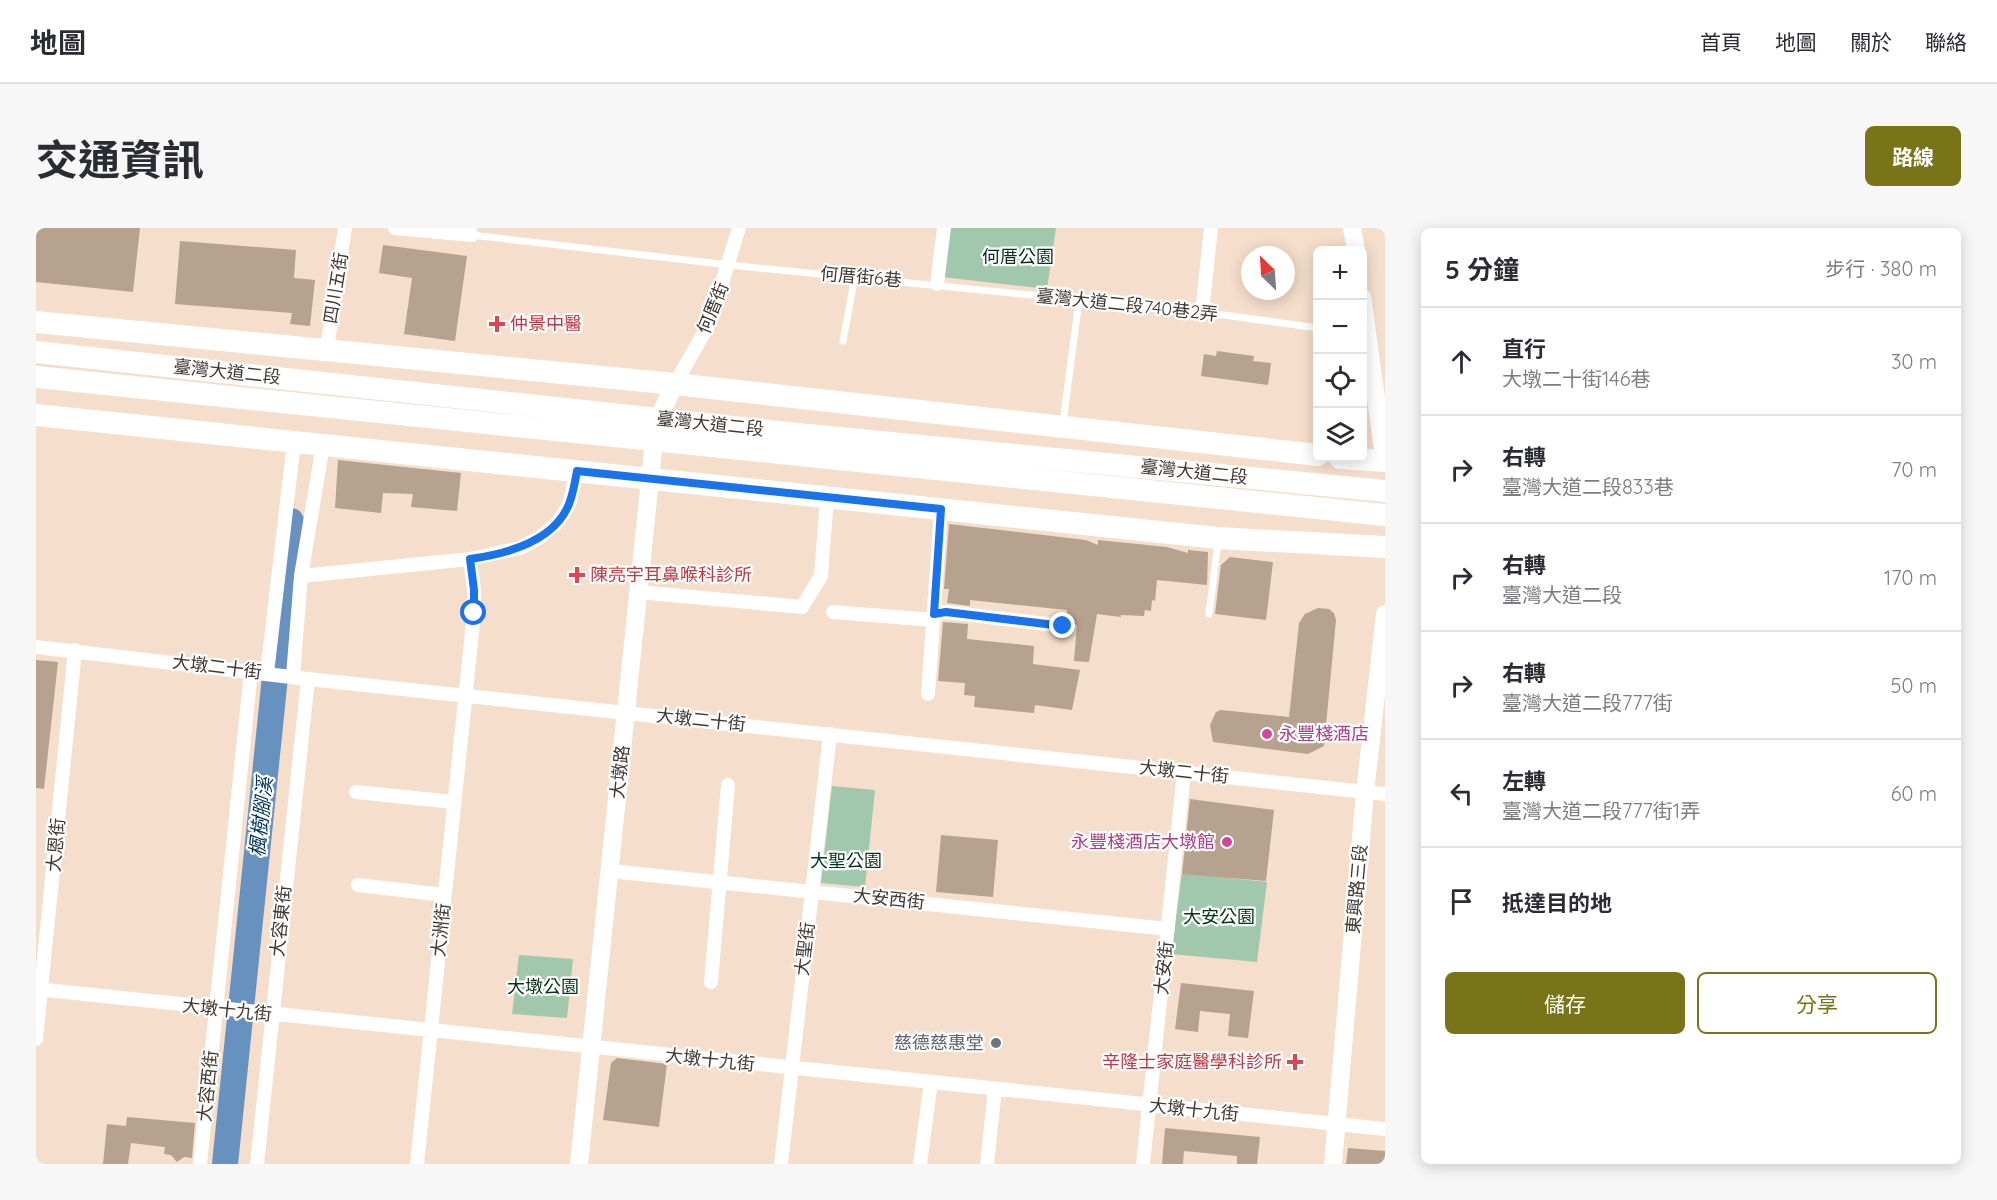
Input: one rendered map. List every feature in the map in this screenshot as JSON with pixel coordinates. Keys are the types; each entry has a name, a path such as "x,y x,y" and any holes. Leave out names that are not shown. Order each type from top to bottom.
{"main road":[{"name":"臺灣大道二段","path":"36,322 327,348 675,384 1313,455"},
{"name":"臺灣大道二段","path":"36,352 658,419 1385,491"},
{"name":"臺灣大道二段","path":"36,377 1385,515"},
{"path":"36,415 1218,538 1385,547"},
{"path":"1367,460 1385,462"}],"street":[{"name":"四川五街","path":"327,348 345,228"},
{"path":"394,228 473,232"},
{"name":"何厝街","path":"675,384 709,324 739,228"},
{"path":"937,284 944,228"},
{"path":"1203,312 1211,228"},
{"path":"1352,228 1355,246"},
{"path":"1367,342 1385,462"},
{"name":"大墩路","path":"579,1164 654,441 658,419 675,384"},
{"path":"267,673 294,442"},
{"path":"292,676 302,576 323,445"},
{"path":"302,576 470,559 520,548 539,538 558,522 569,505 577,471"},
{"path":"638,592 802,607 821,576 827,497"},
{"path":"928,694 941,509"},
{"name":"大洲街","path":"417,1164 474,613 470,559"},
{"path":"833,612 933,617 946,612 1063,626"},
{"name":"東興路三段","path":"1333,1164 1365,792 1385,614"},
{"name":"大墩二十街","path":"36,647 308,679 1385,794"},
{"name":"大恩街","path":"36,1040 39,989 75,650"},
{"path":"216,1009 251,671"},
{"name":"大容東街","path":"257,1164 308,679"},
{"name":"大聖街","path":"781,1164 830,734"},
{"name":"大安街","path":"1143,1164 1184,772"},
{"path":"711,982 728,785"},
{"path":"356,792 454,802"},
{"name":"大安西街","path":"610,871 1168,929"},
{"path":"358,885 444,895"},
{"name":"大墩十九街","path":"39,989 1385,1129"},
{"name":"大容西街","path":"200,1164 216,1009"},
{"path":"920,1164 931,1082"},
{"path":"987,1164 995,1089"}],"lane":[{"name":"何厝街6巷","path":"473,232 729,265 937,284"},
{"path":"843,341 855,276"},
{"name":"臺灣大道二段740巷2弄","path":"937,284 1203,312 1313,327"},
{"path":"1062,425 1079,300"},
{"path":"1209,614 1218,538"}],"green space":[{"name":"何厝公園","path":"947,228 1056,228 1047,289 942,277"},
{"name":"大聖公園","path":"832,786 875,790 865,887 821,883"},
{"name":"大安公園","path":"1182,873 1267,882 1257,962 1171,954"},
{"name":"大墩公園","path":"519,955 573,959 567,1018 512,1014"}],"building":[{"path":"36,228 140,228 133,292 36,282"},
{"path":"180,241 296,250 294,278 315,280 310,326 290,324 292,313 175,304"},
{"path":"383,245 467,256 455,341 404,334 412,278 379,273"},
{"path":"1217,351 1254,356 1253,361 1271,363 1268,385 1201,376 1204,354 1216,356"},
{"path":"338,460 461,473 457,511 411,507 413,494 383,493 381,513 335,508"},
{"path":"949,524 1086,540 1098,545 1098,540 1167,547 1188,553 1188,550 1208,552 1207,585 1157,580 1155,601 1152,600 1151,611 1145,610 1144,616 1121,615 1121,617 1097,614 1089,662 1074,661 1077,625 1072,624 1066,618 1067,610 970,600 970,606 947,603 949,589 944,589"},
{"path":"1230,557 1273,562 1266,620 1215,614 1221,565"},
{"path":"1318,608 1329,609 1334,613 1336,620 1324,746 1308,754 1213,742 1210,725 1216,712 1221,710 1289,717 1299,623 1305,614"},
{"path":"943,622 968,624 967,639 1034,646 1033,664 1080,670 1072,710 1035,705 1034,713 974,707 975,696 964,695 965,683 938,681"},
{"path":"36,660 58,662 44,789 36,788"},
{"name":"永豐棧酒店大墩館","path":"1190,799 1274,810 1266,881 1182,874"},
{"path":"941,835 998,840 993,897 936,892"},
{"path":"1181,983 1254,991 1248,1038 1228,1036 1230,1014 1200,1011 1198,1032 1175,1029"},
{"path":"617,1058 667,1064 659,1127 603,1120 611,1063"},
{"path":"127,1117 195,1123 192,1158 184,1157 177,1162 171,1155 164,1154 165,1147 131,1143 128,1164 103,1164 107,1124 126,1126"},
{"path":"1165,1128 1260,1137 1257,1164 1237,1164 1237,1156 1184,1151 1183,1164 1162,1164"},
{"path":"1348,1148 1385,1151 1385,1164 1346,1164"}],"waterway":[{"name":"楓樹腳溪","path":"225,1164 291,521"}],"place":[{"name":"仲景中醫","path":"497,324"},
{"name":"陳亮宇耳鼻喉科診所","path":"577,575"},
{"name":"永豐棧酒店","path":"1267,734"},
{"name":"永豐棧酒店大墩館","path":"1227,842"},
{"name":"慈德慈惠堂","path":"996,1043"},
{"name":"辛隆士家庭醫學科診所","path":"1295,1062"}],"route":[{"path":"474,613 470,559 520,548 539,538 558,522 569,505 577,471 941,509 934,614 946,612 1063,626"}]}
